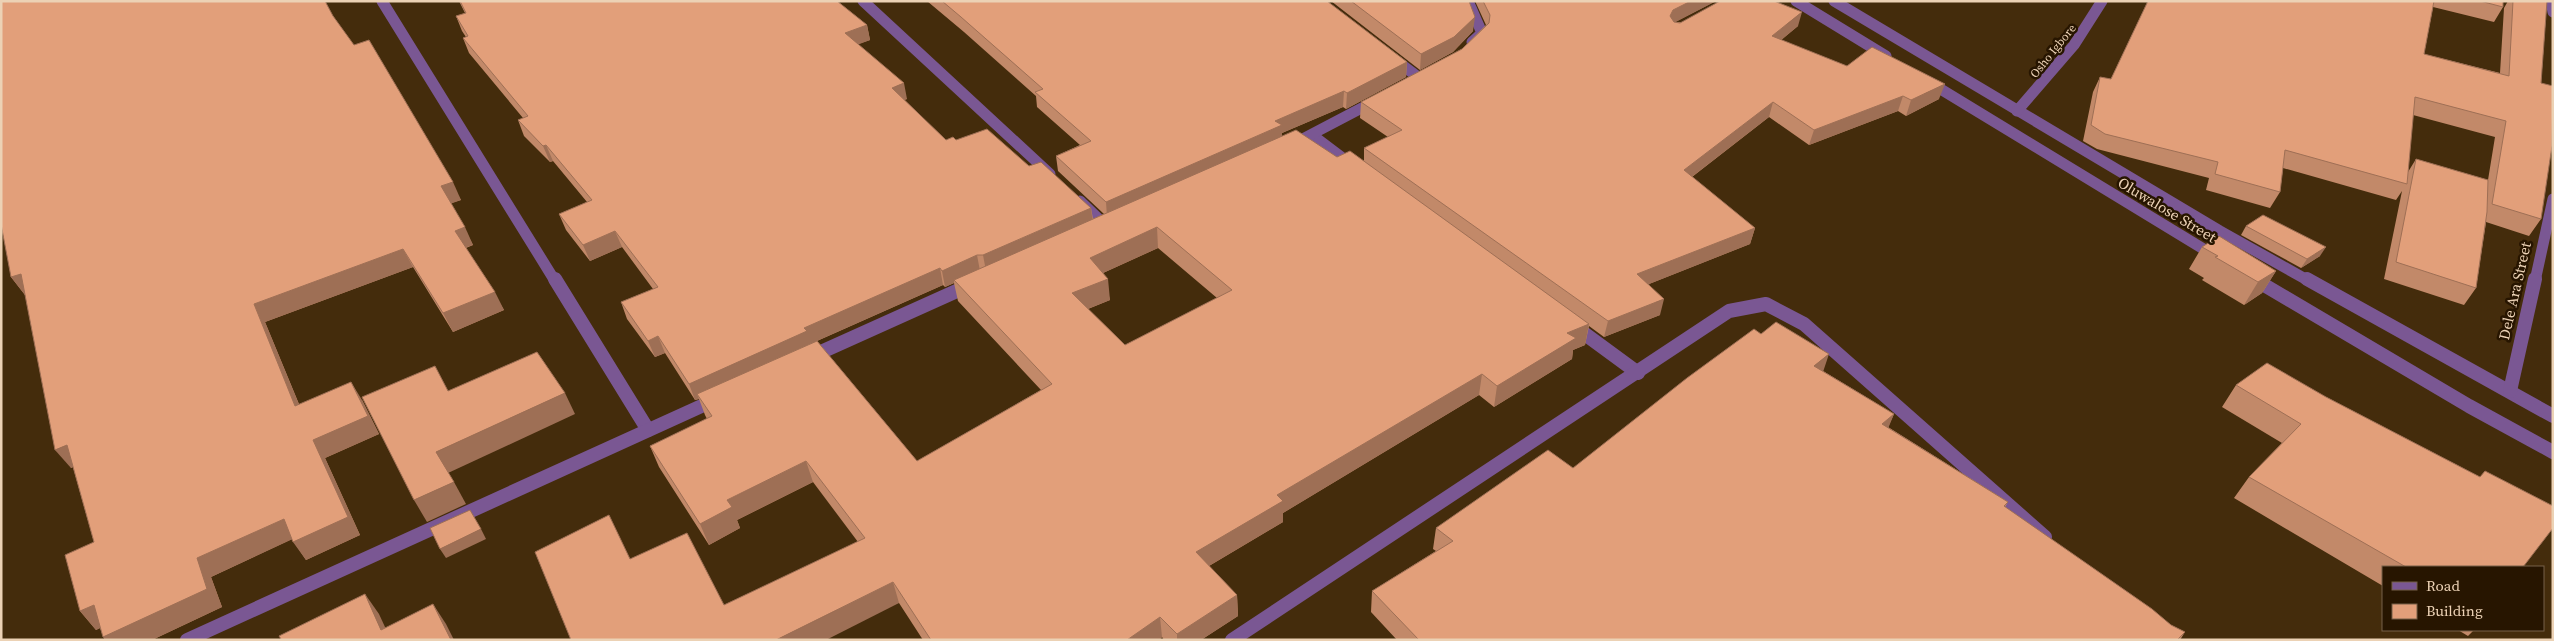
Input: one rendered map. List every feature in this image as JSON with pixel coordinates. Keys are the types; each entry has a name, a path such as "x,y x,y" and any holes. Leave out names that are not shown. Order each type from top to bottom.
{"street":[{"path":"382,1 648,430"},
{"path":"863,1 1065,188 1110,223 1087,233"},
{"path":"1463,52 1482,33 1468,1"},
{"path":"1796,1 1900,64"},
{"name":"Oluwalose Street","path":"1834,1 2220,231 2553,416"},
{"name":"Osho Igbore","path":"2017,111 2055,71 2093,20 2102,1"},
{"path":"2551,1 2553,12"},
{"path":"1387,54 1421,75 1401,86"},
{"name":"Oluwalose Street","path":"1916,75 2222,260"},
{"path":"1285,147 1312,135 1385,95"},
{"path":"1312,135 1360,170"},
{"path":"2059,163 2083,150"},
{"name":"Dele Ara Street","path":"2510,391 2553,199"},
{"path":"2239,270 2469,406 2553,452"},
{"path":"800,361 980,281"},
{"path":"1232,640 1729,312 1766,304 1804,324 2057,548"},
{"path":"1567,321 1638,373"},
{"path":"187,640 729,393"}],"building":[{"path":"1,1 325,1 333,16 354,45 369,40 453,182 441,186 465,227 455,231 495,292 443,313 403,249 254,304 295,406 351,382 368,416 313,440 348,517 293,542 284,519 197,558 207,589 103,637 94,605 80,611 65,555 94,542 67,445 55,450 21,274 11,277 1,224"},
{"path":"460,1 837,1 867,25 845,33 904,83 892,88 946,140 953,137 956,140 987,129 1029,166 1041,162 1091,208 983,255 977,255 942,271 940,268 804,328 807,331 689,384 658,336 648,341 621,302 658,287 615,231 583,245 559,214 592,200 546,145 543,146 518,120 528,116 463,38 468,36 456,16 466,13"},
{"path":"942,1 1327,1 1407,62 1347,93 1344,91 1275,121 1282,125 1106,202 1056,156 1091,141 1035,92 1043,89"},
{"path":"1351,1 1469,1 1475,17 1454,37 1421,54"},
{"path":"1483,1 1691,1 1673,10 1670,16 1674,22 1680,23 1720,1 1774,1 1802,12 1772,36 1847,66 1872,47 1945,84 1911,100 1903,96 1814,130 1773,102 1684,170 1755,228 1637,274 1664,299 1608,321 1364,148 1402,130 1361,102 1462,49 1489,23 1490,15"},
{"path":"2148,1 2434,1 2424,54 2509,76 2513,1 2547,1 2541,83 2553,86 2552,146 2541,219 2492,204 2506,121 2415,97 2407,184 2285,150 2280,192 2215,174 2218,162 2105,134 2091,125 2100,77 2111,79"},
{"path":"2480,1 2503,1 2503,7"},
{"path":"1296,130 1337,157 1350,151 1589,324 1567,333 1576,338 1497,386 1482,374 1277,495 1283,501 1196,552 1237,595 1177,634 1160,617 1127,640 931,640 893,582 776,640 571,640 535,552 609,515 630,559 687,533 724,605 865,538 806,461 727,500 732,507 700,524 650,446 712,416 697,394 817,341 917,461 1052,384 954,280","holes":["1157,227 1232,290 1125,345 1072,293 1108,279 1090,258"]},
{"path":"2416,159 2488,180 2487,212 2476,288 2396,262"},
{"path":"2263,215 2326,247 2307,259 2246,226"},
{"path":"2219,236 2276,271 2258,282 2215,257 2218,256 2202,247"},
{"path":"1776,322 1829,354 1814,366 1894,414 1882,424 2008,502 2004,506 2152,609 2171,625 2185,632 2177,640 1419,640 1372,591 1453,541 1436,528 1548,450 1573,468 1687,378 1754,329 1761,334"},
{"path":"537,352 565,393 436,452 454,482 414,500 362,397 435,366 448,391"},
{"path":"2267,363 2326,397 2480,477 2485,471 2553,506 2553,528 2524,566 2404,566 2249,477 2301,424 2236,385"},
{"path":"470,510 481,529 440,549 430,528"},
{"path":"365,594 381,630 433,604 451,640 279,640 281,639 279,636"}]}
